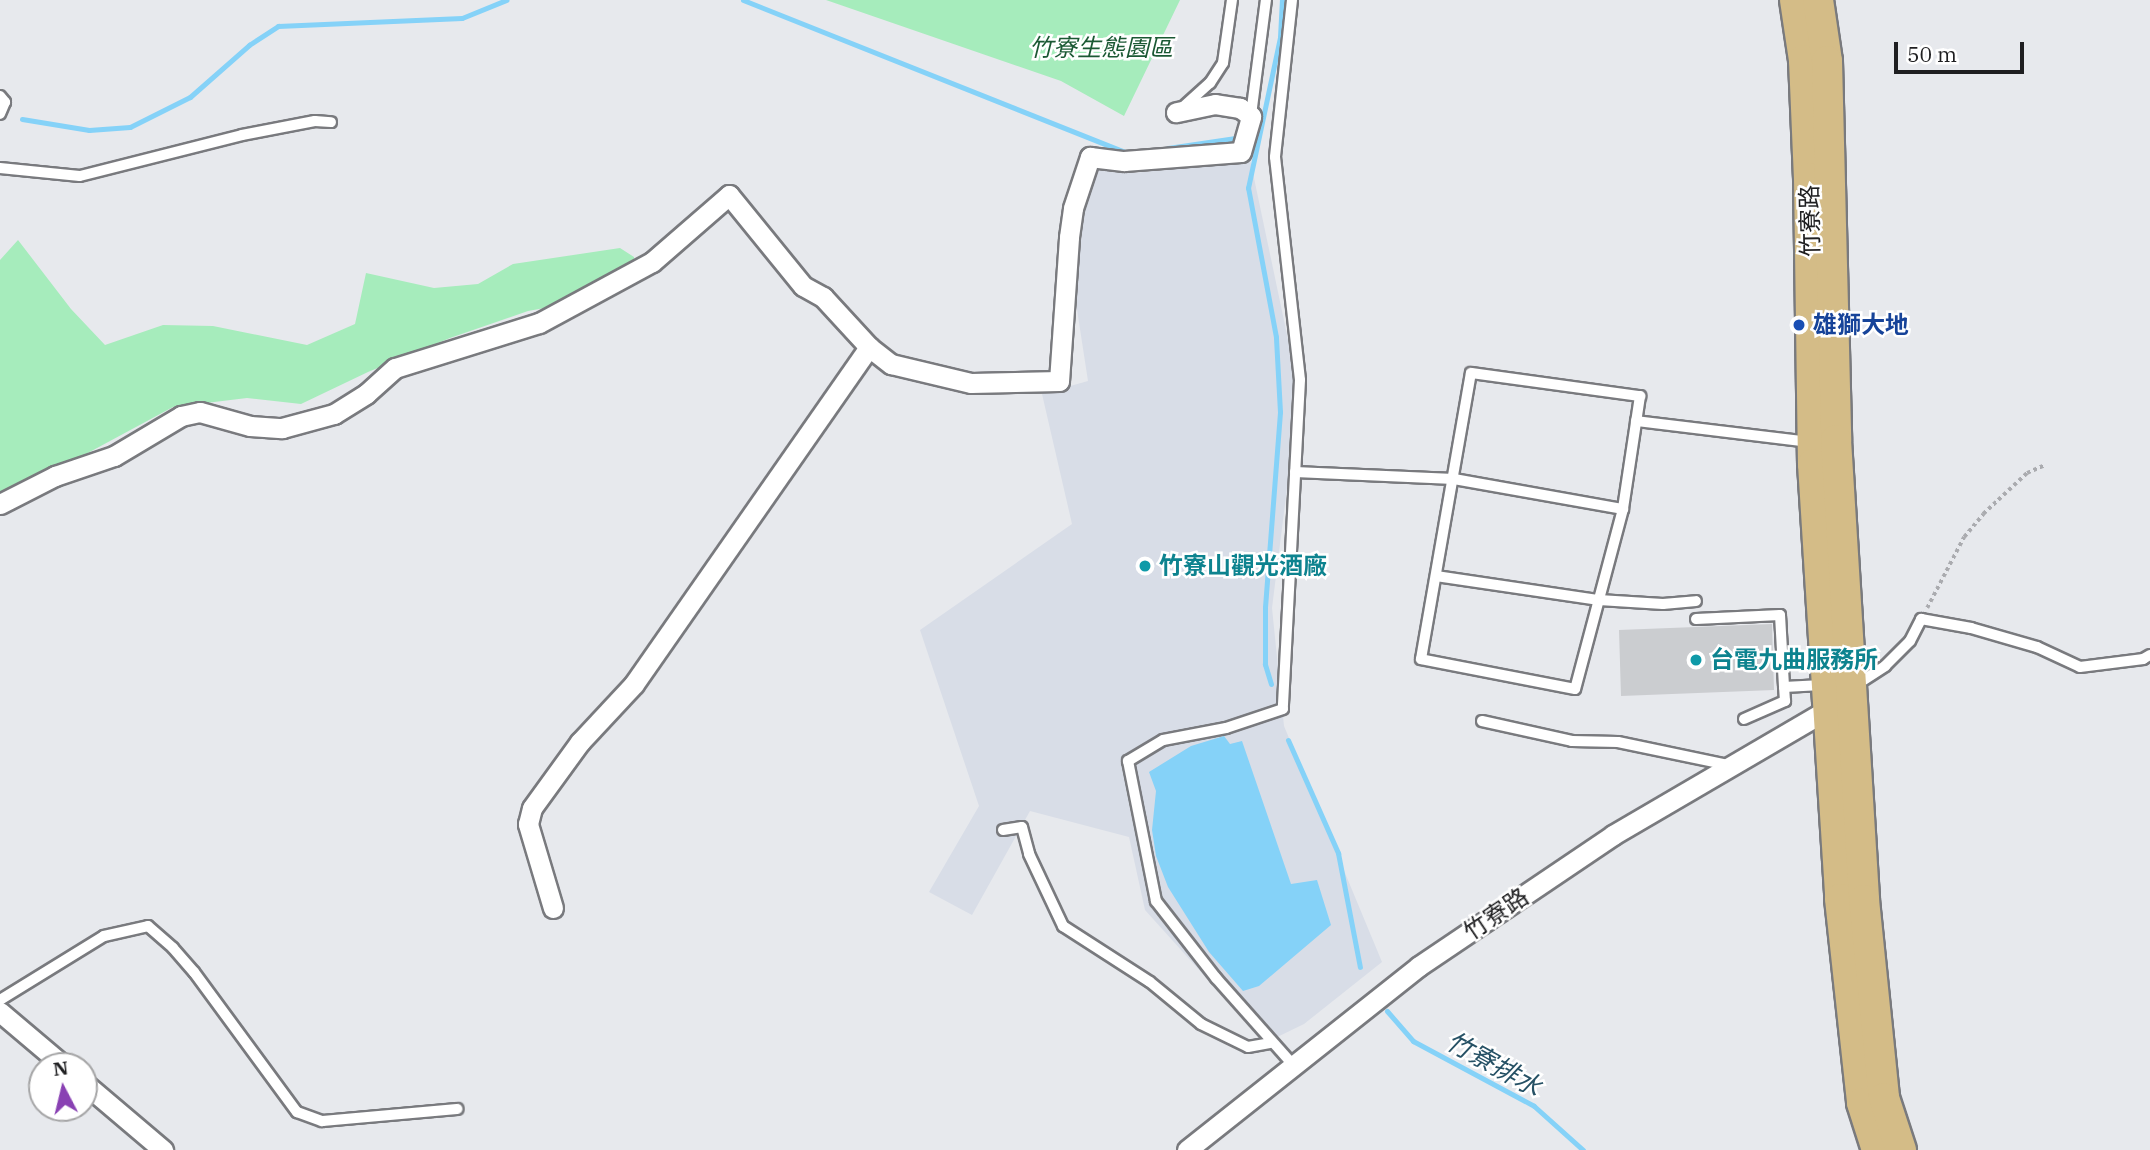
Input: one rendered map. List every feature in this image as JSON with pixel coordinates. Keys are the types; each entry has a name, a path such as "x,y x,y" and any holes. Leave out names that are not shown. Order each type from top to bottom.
{"main road":[{"name":"竹寮路","path":"1795,0 1804,60 1824,441 1836,695 1840,900 1862,1103 1877,1150"},
{"name":"竹寮路","path":"1818,0 1827,61 1824,441"},
{"name":"竹寮路","path":"1836,695 1864,900 1884,1098 1901,1150"}],"street":[{"path":"0,504 55,476 114,456 181,416 200,412 250,426 282,428 334,414 366,394 395,369 539,323 652,262 729,195 803,286 823,297 869,347 891,363 971,383 1059,382 1069,237 1079,189 1090,157 1124,162 1241,152 1251,116 1240,108 1215,104 1176,112"},
{"path":"553,908 528,824 532,808 580,742 634,684 869,347"},
{"name":"竹寮路","path":"1187,1150 1419,966 1613,835 1728,766 1836,695"},
{"path":"0,1012 47,1052"},
{"path":"98,1095 163,1150"}],"lane":[{"path":"1176,112 1210,83 1223,63 1232,0"},
{"path":"1251,116 1266,0"},
{"path":"1292,0 1275,157 1300,380 1283,709 1226,728 1163,740 1128,761 1156,901 1270,1043 1294,1066"},
{"path":"0,96 5,102 0,114"},
{"path":"0,168 80,176 242,135 315,121 331,122"},
{"path":"1471,373 1640,396 1623,509 1575,689 1421,659 1454,479 1471,373"},
{"path":"1636,421 1824,441"},
{"path":"1294,472 1454,479 1623,509"},
{"path":"1436,576 1599,600 1663,604 1696,601"},
{"path":"1696,619 1780,615 1785,701 1744,719"},
{"path":"1784,687 1836,695 1885,666 1910,641 1921,619 1971,628 2037,647 2080,667 2143,659 2150,655"},
{"path":"1482,721 1572,741 1618,742 1728,766"},
{"path":"1003,830 1022,827 1029,854 1063,926 1150,982 1210,1030 1248,1047 1270,1043"},
{"path":"0,1000 104,936 148,926 173,948 194,972 297,1112 322,1121 457,1108"}],"path":[{"path":"1921,619 1964,537 1983,514 2027,473 2045,465"}],"shaded area":[{"name":"竹寮山觀光酒廠","path":"1096,155 1135,173 1250,159 1299,392 1272,608 1284,726 1382,962 1304,1024 1265,1043 1145,910 1129,837 1030,811 972,915 929,892 979,806 920,630 1072,524 1042,394 1088,381 1068,251"}],"green space":[{"name":"竹寮生態園區","path":"826,0 1180,0 1124,116 1061,81"},
{"path":"18,240 71,309 105,345 163,325 213,326 307,345 355,324 366,273 434,288 478,284 513,264 620,248 634,257 634,273 589,300 528,311 450,338 368,372 301,404 247,398 173,407 60,468 0,494 0,260"}],"water":[{"path":"1224,736 1230,744 1242,741 1291,884 1317,880 1331,925 1259,986 1243,991 1209,952 1168,887 1156,856 1152,830 1156,791 1149,772 1191,746"}],"building":[{"name":"台電九曲服務所","path":"1772,624 1774,690 1621,696 1619,630"}],"waterway":[{"path":"22,119 89,130 130,127 190,97 249,45 278,26 462,18 506,0"},
{"path":"743,0 1124,152"},
{"path":"1271,684 1265,664 1265,607 1280,412 1276,337 1248,188 1280,37 1282,0"},
{"path":"1168,148 1242,137"},
{"path":"1288,740 1338,853 1360,967"},
{"name":"竹寮排水","path":"1387,1011 1413,1041 1534,1106 1583,1150"}],"place":[{"name":"雄獅大地","path":"1799,325"},
{"name":"竹寮山觀光酒廠","path":"1145,566"},
{"name":"台電九曲服務所","path":"1696,660"}]}
